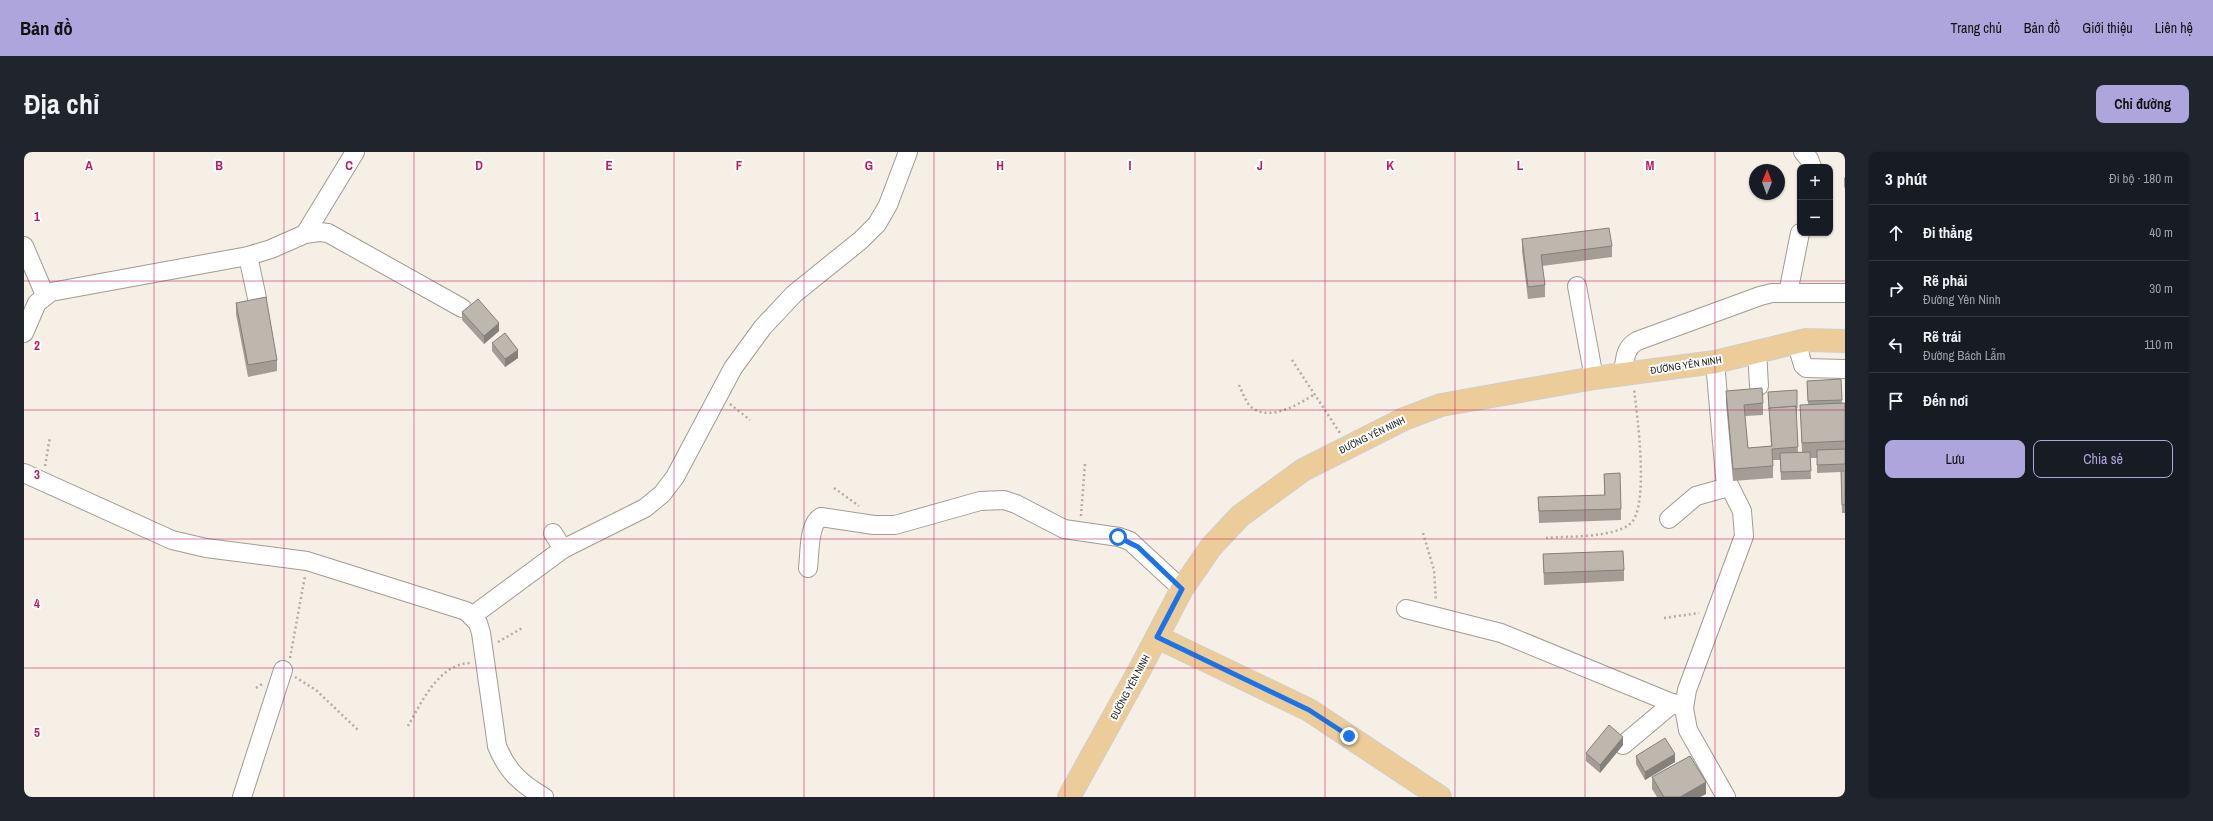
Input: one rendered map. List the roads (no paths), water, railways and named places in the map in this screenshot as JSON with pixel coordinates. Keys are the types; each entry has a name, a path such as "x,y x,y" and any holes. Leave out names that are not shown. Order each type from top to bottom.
{"main road":[{"name":"ĐƯỜNG YÊN NINH","path":"1069,797 1182,589 1211,546 1240,516 1303,470 1404,419 1441,405 1594,378 1715,362 1796,342 1823,339 1845,341"},
{"path":"1157,637 1309,710 1440,797"}],"street":[{"path":"305,234 354,152"},
{"path":"472,616 563,549 654,501 669,486 694,457 719,394 733,368 750,342 794,294 861,240 877,224 888,205 908,152"},
{"path":"1803,152 1811,164"},
{"path":"24,333 35,307 45,295 56,290 248,256 271,249 305,234 319,232 336,236 462,308"},
{"path":"1788,293 1799,236"},
{"path":"24,246 45,295"},
{"path":"248,256 257,298"},
{"path":"1577,286 1594,378"},
{"path":"1627,374 1626,352 1630,345 1637,341 1760,296 1788,293 1845,292"},
{"path":"1796,342 1803,365 1806,368 1845,369"},
{"path":"1757,351 1759,386"},
{"path":"1623,745 1679,705 1687,690 1744,536 1742,511 1728,487 1724,469 1715,362"},
{"path":"24,473 172,540 206,548 307,561 466,611 472,616 480,627 497,746 502,757 519,781 544,797"},
{"path":"1669,519 1696,496 1728,487"},
{"path":"808,568 813,529 815,522 821,517 874,525 894,525 980,501 995,499 1016,504 1056,526 1079,533 1118,537 1130,541 1182,589"},
{"path":"553,533 563,549"},
{"path":"1406,609 1501,633 1679,705 1688,730 1726,797"},
{"path":"242,797 283,670"}]}
